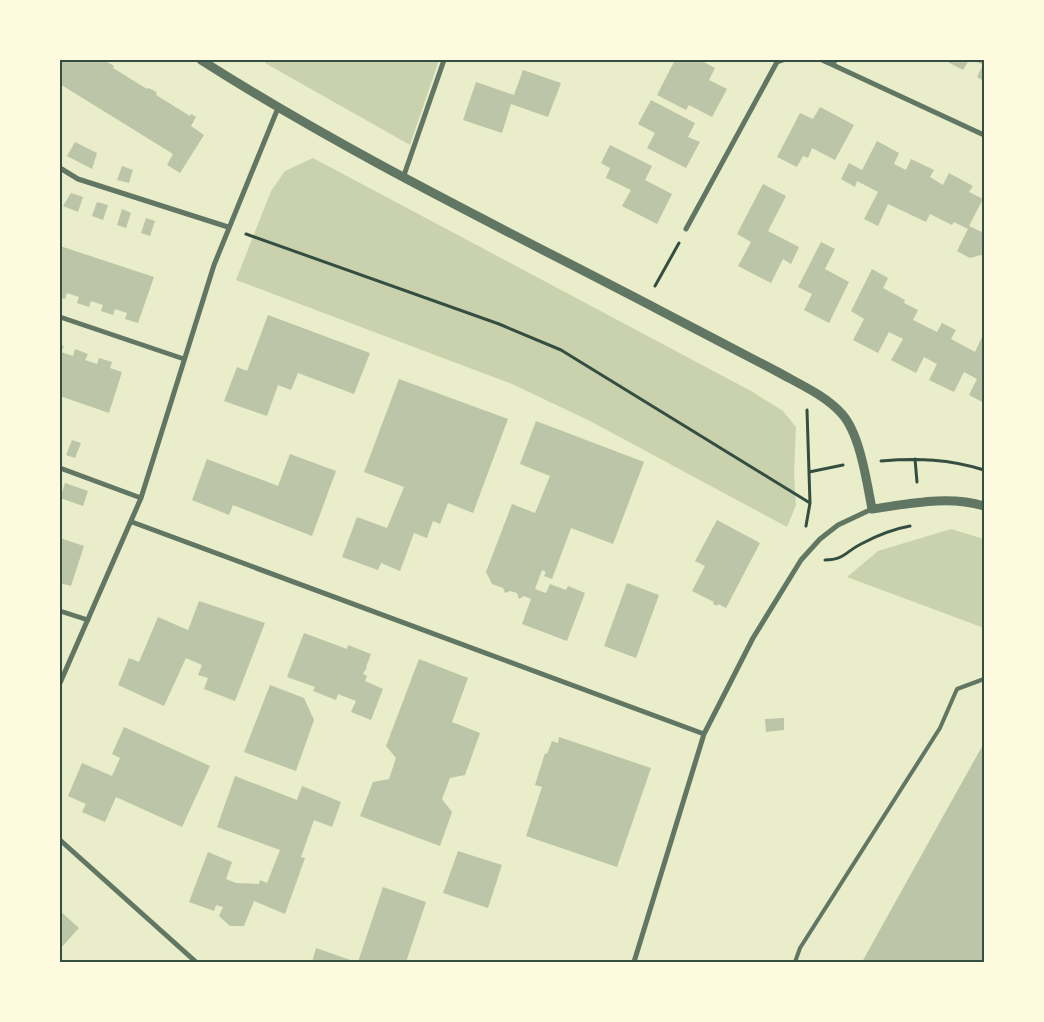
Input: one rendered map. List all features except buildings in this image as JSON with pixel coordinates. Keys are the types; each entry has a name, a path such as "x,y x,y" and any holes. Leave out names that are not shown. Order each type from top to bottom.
{"street":[{"path":"201,60 278,108 403,178 646,303 802,385 830,402 848,421 852,429 862,462 872,509"},
{"path":"403,178 444,60"},
{"path":"686,229 776,62 783,60"},
{"path":"822,60 834,62 984,136"},
{"path":"60,682 132,522 214,265 278,108"},
{"path":"60,168 78,179 228,228"},
{"path":"60,317 184,360"},
{"path":"60,468 141,498"},
{"path":"634,962 704,734 753,638 801,560 820,539 838,525 872,509 919,502 968,501 984,506"},
{"path":"132,522 704,734"},
{"path":"60,610 88,620"},
{"path":"60,840 196,962"}],"lane":[{"path":"795,962 800,948 940,728 957,689 984,679"}],"path":[{"path":"228,228 499,324 561,350 810,503"},
{"path":"646,303 686,229"},
{"path":"801,560 810,503 808,411 802,385"},
{"path":"809,472 862,462 915,459 960,463 984,470"}],"green space":[{"path":"267,60 439,60 410,145 265,63"},
{"path":"313,158 751,391 783,411 796,427 794,473 796,505 787,527 590,421 512,384 236,280 271,191 285,171"},
{"path":"951,529 984,539 984,628 847,577 878,551"}]}
